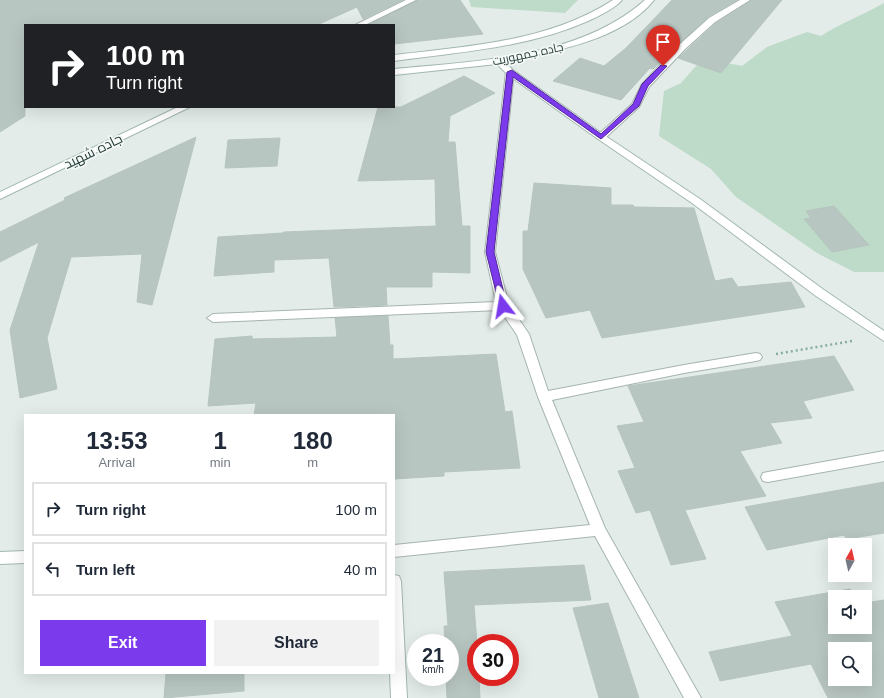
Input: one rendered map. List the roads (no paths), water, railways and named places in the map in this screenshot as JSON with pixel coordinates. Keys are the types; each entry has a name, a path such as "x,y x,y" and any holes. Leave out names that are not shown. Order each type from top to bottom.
{"street":[{"path":"361,24 412,0"},
{"name":"جاده جمهوریت","path":"395,58 500,44 556,30 604,11 618,0"},
{"name":"جاده جمهوریت","path":"395,72 499,61 584,41 631,17 650,0"},
{"path":"601,137 636,105 645,86 682,48 712,20 746,0"},
{"path":"499,61 510,72 601,137 696,201 820,293 883,336"},
{"path":"510,72 490,252 503,306 523,334 544,397 599,530 693,698"},
{"name":"جاده شهید","path":"0,196 183,108"},
{"path":"213,318 503,306"},
{"path":"544,397 684,369 756,358"},
{"path":"768,478 884,456"},
{"path":"395,551 599,530"},
{"path":"0,558 24,557"},
{"path":"395,604 399,698"}]}
